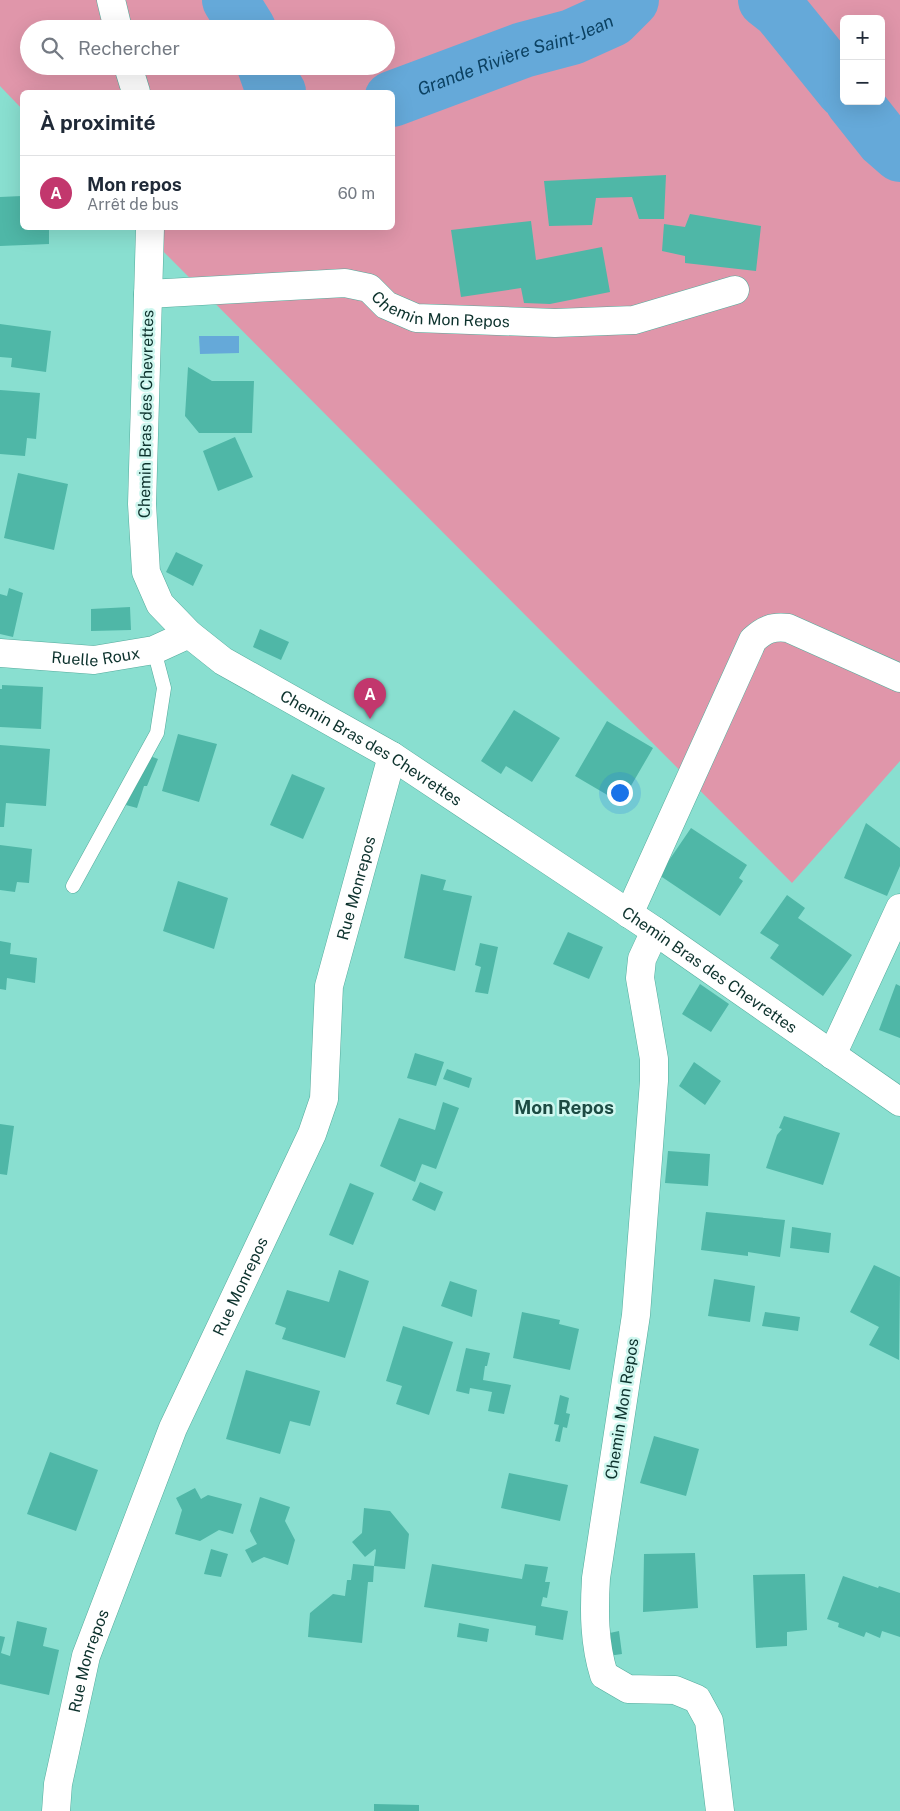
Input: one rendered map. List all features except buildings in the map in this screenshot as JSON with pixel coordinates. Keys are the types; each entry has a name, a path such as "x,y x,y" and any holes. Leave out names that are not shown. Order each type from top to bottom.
{"street":[{"path":"111,0 116,20"},
{"path":"131,75 135,90"},
{"name":"Chemin Bras des Chevrettes","path":"150,230 142,504 146,572 160,604 189,634 223,661 392,756 655,931 900,1102"},
{"name":"Chemin Mon Repos","path":"148,294 344,283 369,288 386,304 416,318 555,323 634,320 735,290"},
{"path":"629,914 753,640 763,631 776,627 788,628 900,678"},
{"name":"Ruelle Roux","path":"0,652 94,660 154,650 189,634"},
{"name":"Rue Monrepos","path":"56,1811 58,1784 86,1656 173,1428 312,1134 324,1099 329,986 392,756"},
{"path":"832,1055 900,908"},
{"name":"Chemin Mon Repos","path":"655,931 642,959 640,978 654,1059 654,1081 636,1315 596,1578 594,1612 597,1654 604,1675 628,1689 675,1690 697,1699 709,1721 720,1811"}],"lane":[{"path":"74,886 157,733 164,688 154,650"}],"shaded area":[{"path":"0,0 900,0 900,761 792,883 142,230 395,230 395,90 20,90 20,107 0,86"}],"water":[{"path":"199,336 239,336 239,353 200,354"}],"waterway":[{"name":"Grande Rivière Saint-Jean","path":"230,0 242,20"},
{"name":"Grande Rivière Saint-Jean","path":"395,98 523,50 572,37 612,19 631,0"},
{"name":"Grande Rivière Saint-Jean","path":"766,0 780,11 840,85"},
{"name":"Grande Rivière Saint-Jean","path":"268,75 272,86 276,90"},
{"name":"Grande Rivière Saint-Jean","path":"856,105 884,140 900,154"}],"place":[{"name":"Mon repos","path":"370,719"}],"district":[{"name":"Mon Repos","path":"564,1107"}]}
